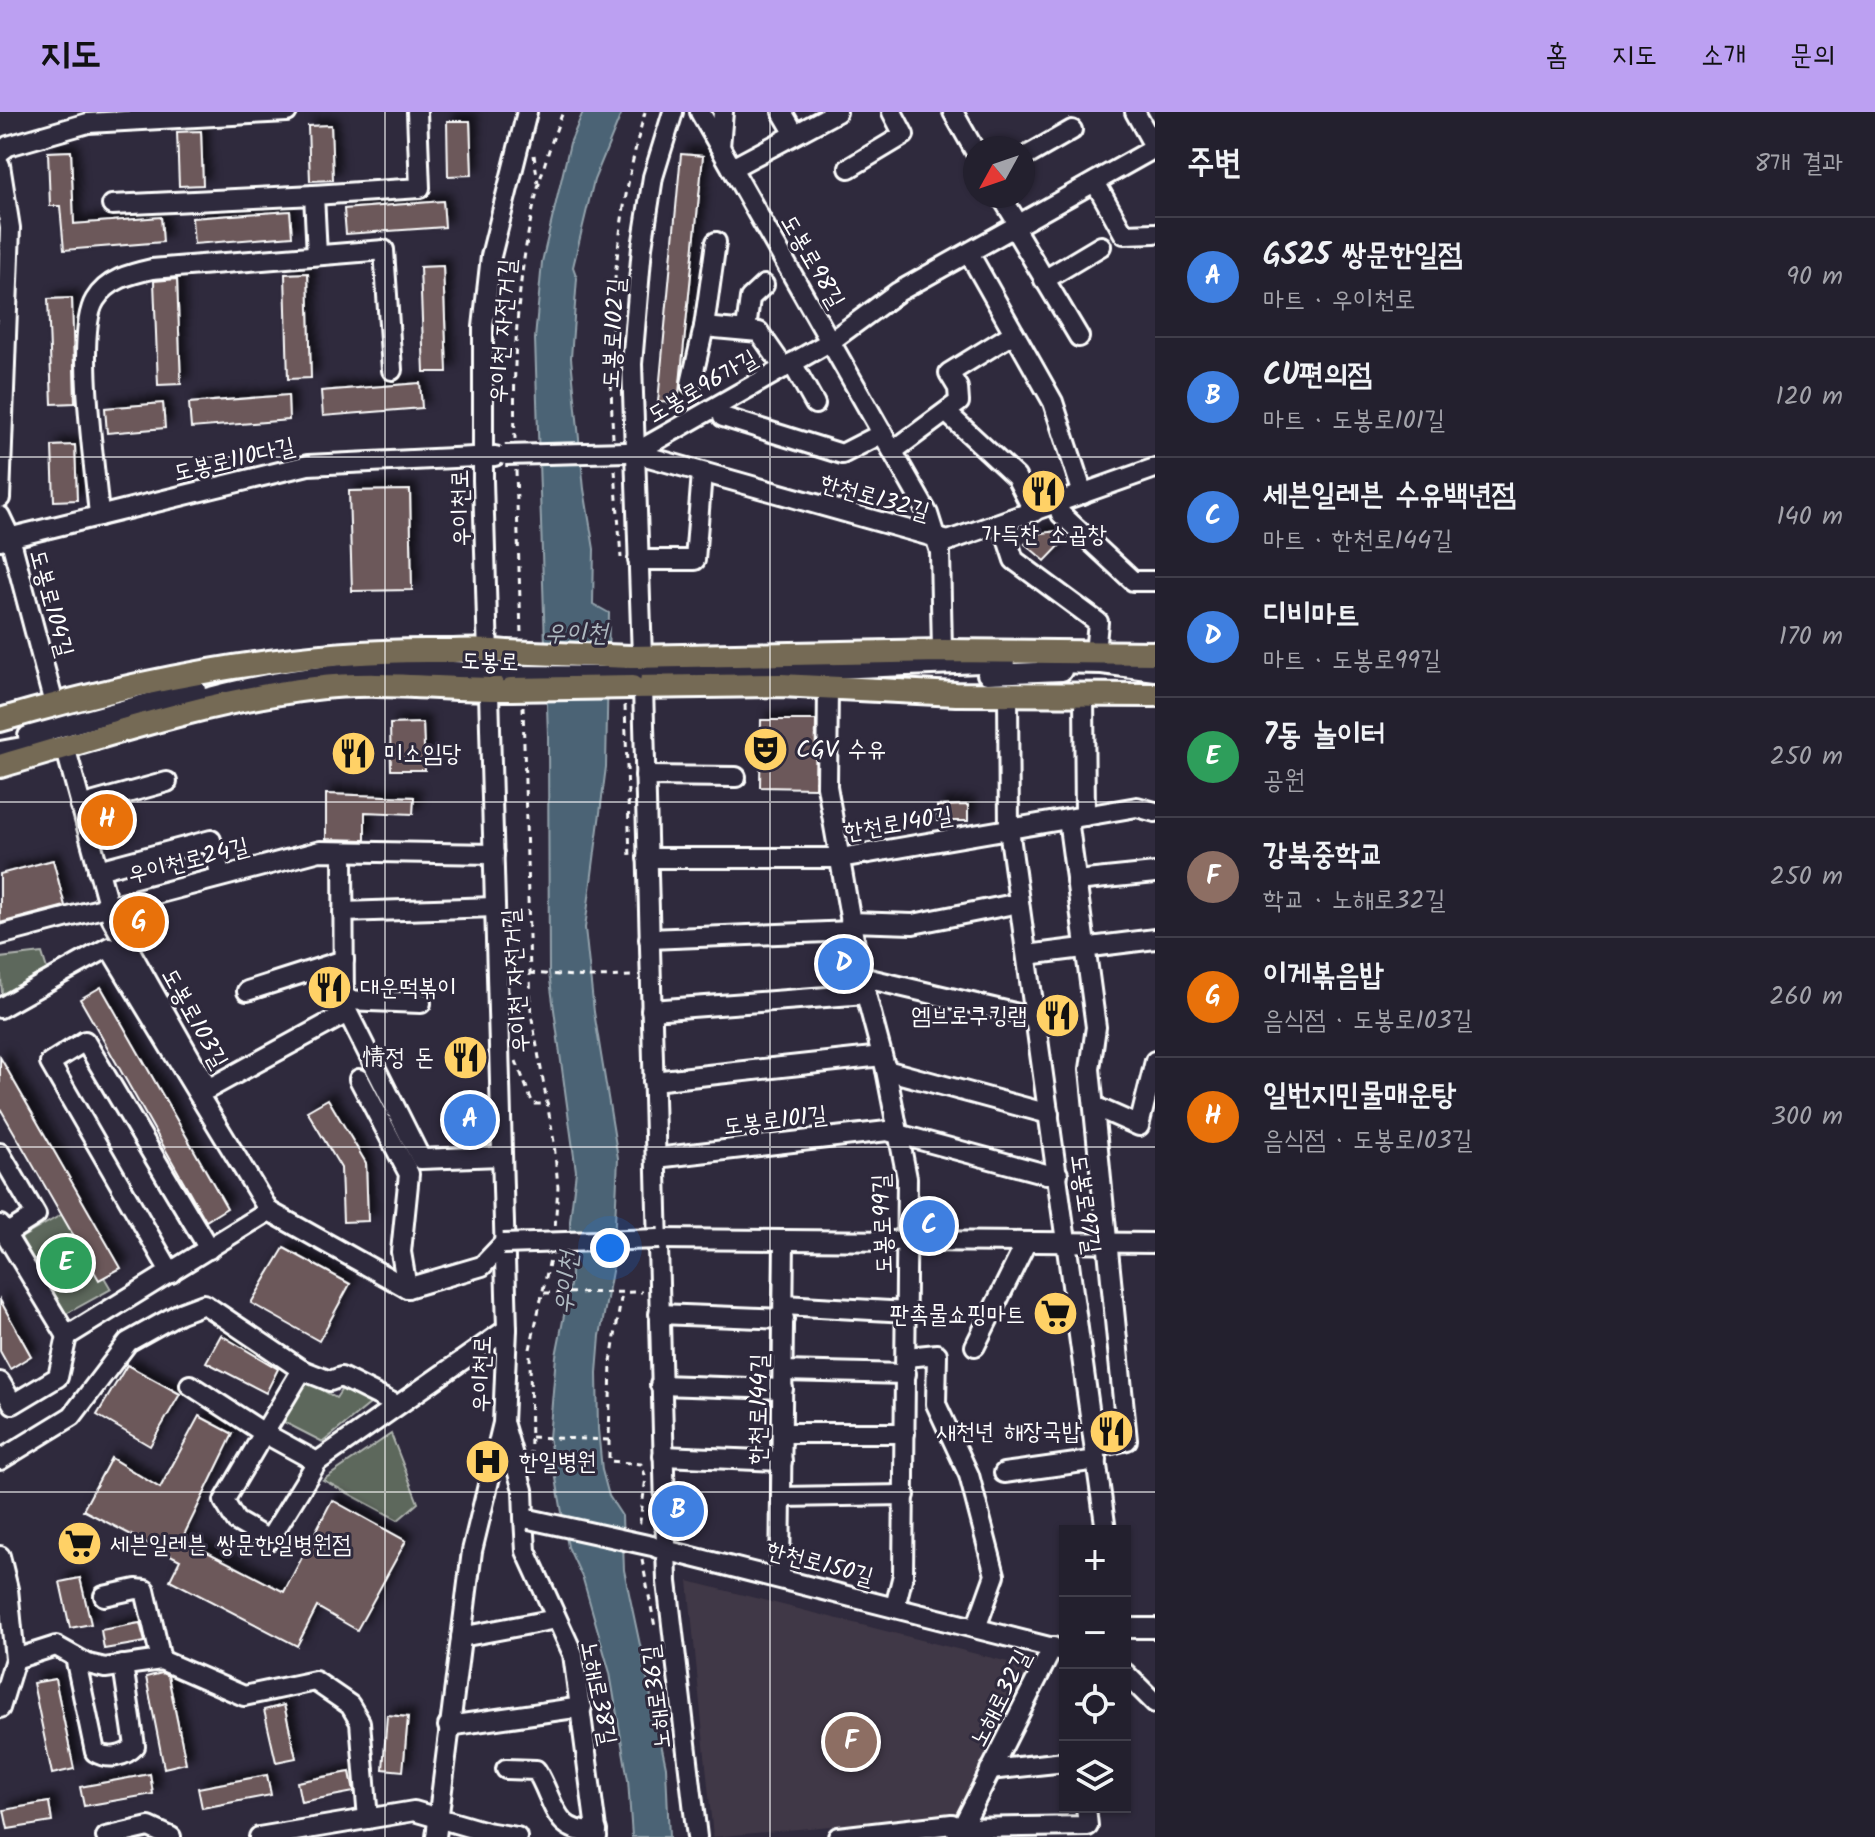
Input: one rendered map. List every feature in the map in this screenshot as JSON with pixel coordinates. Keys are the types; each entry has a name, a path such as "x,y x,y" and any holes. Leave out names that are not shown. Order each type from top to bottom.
{"main road":[{"name":"도봉로","path":"0,720 54,704 167,679 322,655 388,650 504,670 635,672 828,688 1155,695"},
{"name":"도봉로","path":"635,672 942,651 1155,653"},
{"path":"504,670 635,672"},
{"name":"도봉로","path":"0,766 65,746 208,710 316,688 444,685 504,670"}],"street":[{"path":"0,152 8,146 88,118 287,112"},
{"path":"112,205 420,188 417,112"},
{"name":"우이천로","path":"436,1837 472,1551 503,1423 507,1329 494,854 504,670 483,456 486,288 502,203 527,112"},
{"name":"도봉로102길","path":"635,672 638,560 632,452 632,364 642,247 653,177 673,112"},
{"name":"도봉로98길","path":"700,112 928,514 937,539 942,651"},
{"path":"720,147 723,112"},
{"path":"782,112 795,134"},
{"path":"732,168 837,112"},
{"path":"849,168 904,135 892,112"},
{"path":"953,112 967,136"},
{"path":"1135,112 1155,148"},
{"path":"1035,151 1072,130"},
{"name":"도봉로96가길","path":"632,452 831,341 898,292 1155,148"},
{"path":"0,165 10,228 0,498"},
{"path":"1095,182 1124,234 1155,233"},
{"path":"314,195 317,255"},
{"path":"1007,208 1044,280 1079,337"},
{"path":"691,384 704,327 716,242"},
{"path":"1044,280 1101,246"},
{"path":"99,516 86,348 88,315 105,286 126,275 152,269 384,250 392,370"},
{"path":"969,253 1053,402 1083,494"},
{"path":"746,330 750,298 764,285"},
{"path":"704,327 759,332 788,365"},
{"path":"893,451 959,402 958,388 949,373 1014,333"},
{"name":"도봉로96가길","path":"788,365 815,404"},
{"path":"947,413 1016,477 1034,512"},
{"path":"723,417 842,454 883,433"},
{"name":"도봉로110다길","path":"5,539 308,465 512,453 632,452"},
{"name":"한천로132길","path":"632,452 948,541 1155,468"},
{"path":"638,560 695,560 702,473"},
{"path":"1057,503 1061,514 1133,581 1155,581"},
{"name":"도봉로104길","path":"0,516 54,704"},
{"path":"1002,523 1014,560 1098,622 1095,653"},
{"path":"0,742 92,720 212,685 289,671 396,662 504,670"},
{"path":"635,672 809,670 1005,662 1102,664 1155,671"},
{"path":"0,751 30,747 229,690 281,679 394,669 504,670"},
{"path":"635,672 768,679 1094,669 1155,679"},
{"path":"635,672 645,776 663,1456 650,1547"},
{"name":"도봉로99길","path":"828,688 827,786 851,926 884,1063 907,1178 903,1575 895,1607"},
{"name":"도봉로97길","path":"1008,694 1009,829 1105,1525"},
{"path":"1004,1473 1096,1454 1127,1440 1090,1069 1096,1027 1076,881 1084,694"},
{"name":"도봉로103길","path":"65,746 107,905 208,1089 346,1006"},
{"path":"645,776 736,777"},
{"path":"80,806 167,782"},
{"name":"한천로140길","path":"647,858 840,858 1137,807 1155,812"},
{"path":"98,870 211,840 221,876"},
{"name":"우이천로24길","path":"0,935 320,851 494,854"},
{"path":"343,853 346,1006 421,1159 501,1156"},
{"path":"1076,881 1155,873"},
{"path":"649,939 913,924 1019,903"},
{"path":"343,912 495,907"},
{"path":"1027,955 1155,939"},
{"path":"0,1008 109,947 269,1211 407,1288 482,1266 503,1244 659,1239 908,1244 1155,1243"},
{"path":"247,991 344,960"},
{"path":"651,1010 864,986 1036,1018"},
{"path":"346,1006 421,1003"},
{"path":"171,1273 50,1063 85,1041 209,1249"},
{"path":"1096,1107 1139,1126 1155,1061"},
{"path":"653,1081 884,1063 1049,1114"},
{"path":"359,1079 409,1174 401,1252 407,1288"},
{"name":"도봉로101길","path":"656,1158 887,1131 898,1134"},
{"path":"898,1134 1046,1174 1058,1174"},
{"path":"0,1153 36,1215 3,1230 67,1336 58,1377 13,1404 0,1382"},
{"path":"67,1336 269,1211"},
{"name":"한천로144길","path":"780,1577 784,1241"},
{"path":"975,1346 1026,1243"},
{"path":"0,1460 72,1416 128,1342 180,1313 204,1304 302,1370 330,1381 341,1377 397,1405"},
{"path":"659,1314 784,1312"},
{"name":"도봉로99길","path":"784,1312 907,1312"},
{"path":"302,1370 224,1501 236,1521 269,1540 317,1462 507,1329"},
{"path":"660,1385 783,1380 906,1366 937,1354 936,1404 969,1475 995,1575 976,1628"},
{"path":"190,1385 264,1433 317,1462"},
{"path":"503,1423 523,1490 526,1518"},
{"path":"782,1433 905,1433"},
{"path":"663,1456 782,1461"},
{"path":"781,1497 905,1495"},
{"name":"한천로150길","path":"526,1518 780,1577 1059,1649"},
{"name":"노해로38길","path":"526,1518 526,1551 573,1654 597,1834"},
{"name":"노해로36길","path":"650,1547 667,1582 697,1837"},
{"path":"0,1556 8,1589 15,1659 0,1708"},
{"path":"104,1596 145,1590 161,1660"},
{"path":"461,1637 556,1619"},
{"path":"1131,1628 1155,1628"},
{"path":"15,1659 56,1646 105,1668 161,1660 244,1696 307,1681 336,1693 353,1708 360,1722 368,1819"},
{"name":"노해로32길","path":"958,1833 1059,1649"},
{"path":"75,1657 87,1726 95,1752 104,1757 124,1755 135,1746 123,1665"},
{"path":"1131,1679 1155,1703"},
{"path":"448,1726 582,1707"},
{"name":"노해로32길","path":"990,1770 1059,1763"},
{"path":"506,1769 536,1770 563,1825 579,1833 597,1834"},
{"path":"259,1837 414,1811 437,1815 450,1824 486,1834 517,1837"},
{"path":"838,1837 952,1824 958,1833 1088,1826 1087,1813"},
{"path":"106,1837 149,1827 171,1837"}],"path":[{"name":"우이천 자전거길","path":"555,1229 558,1187 549,1104 531,1013 504,670 519,288 539,186 563,112"},
{"path":"529,973 636,976"},
{"path":"500,1053 512,1054 533,1104 549,1104"},
{"path":"531,1460 530,1349 550,1254"},
{"path":"622,1292 611,1362 609,1461 641,1464 646,1478 650,1547 646,1591 656,1630"},
{"path":"544,1293 642,1292"},
{"path":"531,1437 609,1440"}],"shaded area":[{"path":"42,953 47,969 2,995 0,958"},
{"path":"66,1212 111,1289 66,1314 21,1238"},
{"path":"348,1380 376,1399 323,1442 282,1421 307,1381 336,1398"},
{"path":"391,1434 418,1503 398,1520 323,1480"},
{"path":"688,1581 1036,1669 958,1814 713,1837"}],"water":[{"name":"우이천","path":"583,112 622,112 594,180 573,267 577,278 571,358 584,489 594,549 593,604 609,613 606,767 585,928 594,1012 618,1158 613,1266 600,1336 597,1373 598,1429 602,1470 609,1496 622,1516 624,1570 666,1767 669,1837 632,1837 628,1780 610,1673 583,1579 568,1547 549,1438 556,1356 571,1280 570,1221 576,1171 549,973 548,736 535,339 542,262 570,143"}],"building":[{"path":"447,121 470,121 472,175 448,176"},
{"path":"331,125 333,180 310,181 308,126"},
{"path":"201,131 203,185 179,186 177,132"},
{"path":"71,151 74,224 161,217 163,242 64,250 60,206 50,206 48,152"},
{"path":"681,154 703,156 678,403 658,402"},
{"path":"443,201 445,227 346,234 344,209"},
{"path":"290,211 292,236 194,244 192,218"},
{"path":"443,266 447,372 424,372 420,267"},
{"path":"308,273 311,378 288,379 285,274"},
{"path":"177,279 181,384 158,385 154,281"},
{"path":"72,298 75,403 52,404 48,299"},
{"path":"420,383 422,408 323,416 321,391"},
{"path":"288,395 289,420 191,428 189,403"},
{"path":"163,403 165,428 107,433 105,408"},
{"path":"75,445 77,500 54,501 52,446"},
{"path":"410,490 412,590 352,591 349,491"},
{"path":"1057,531 1066,539 1045,561 1025,544 1035,534"},
{"path":"761,720 816,720 815,788 760,787"},
{"path":"423,723 425,770 391,770 390,724"},
{"path":"326,794 414,797 413,814 365,812 365,840 326,839"},
{"path":"968,805 968,821 937,821 937,806"},
{"path":"53,860 65,906 0,923 0,874"},
{"path":"101,987 227,1208 206,1221 80,999"},
{"path":"0,1057 121,1268 99,1280 0,1108"},
{"path":"328,1099 366,1163 368,1221 343,1222 341,1168 307,1111"},
{"path":"284,1248 350,1284 319,1341 251,1303"},
{"path":"0,1300 31,1356 10,1369 0,1351"},
{"path":"221,1335 278,1369 266,1393 206,1362"},
{"path":"127,1365 180,1394 150,1446 97,1415"},
{"path":"199,1416 233,1434 182,1539 284,1592 332,1500 406,1541 357,1630 317,1607 297,1646 170,1580 180,1560 83,1510 111,1458 160,1488"},
{"path":"80,1578 91,1624 70,1628 60,1582"},
{"path":"140,1623 145,1642 104,1649 101,1630"},
{"path":"162,1673 168,1676 186,1763 164,1768 146,1677"},
{"path":"55,1679 74,1769 52,1774 33,1683"},
{"path":"284,1705 296,1758 276,1762 264,1710"},
{"path":"387,1715 408,1717 403,1771 383,1769"},
{"path":"350,1772 354,1792 301,1802 297,1782"},
{"path":"150,1774 153,1794 84,1806 80,1787"},
{"path":"267,1775 271,1795 202,1808 198,1788"},
{"path":"49,1802 52,1822 8,1829 4,1810"}],"place":[{"name":"가득찬 소곱창","path":"1044,492"},
{"name":"CGV 수유","path":"765,749"},
{"name":"미소임당","path":"353,753"},
{"name":"일번지민물매운탕","path":"107,820"},
{"name":"이게볶음밥","path":"139,922"},
{"name":"디비마트","path":"844,964"},
{"name":"대운떡볶이","path":"329,987"},
{"name":"엠브로쿠킹랩","path":"1058,1015"},
{"name":"情정 돈","path":"465,1057"},
{"name":"GS25 쌍문한일점","path":"470,1120"},
{"name":"세븐일레븐 수유백년점","path":"929,1226"},
{"name":"7동 놀이터","path":"66,1263"},
{"name":"판촉물쇼핑마트","path":"1056,1314"},
{"name":"새천년 해장국밥","path":"1112,1431"},
{"name":"한일병원","path":"488,1461"},
{"name":"CU편의점","path":"678,1511"},
{"name":"세븐일레븐 쌍문한일병원점","path":"79,1544"},
{"name":"강북중학교","path":"851,1742"}]}
